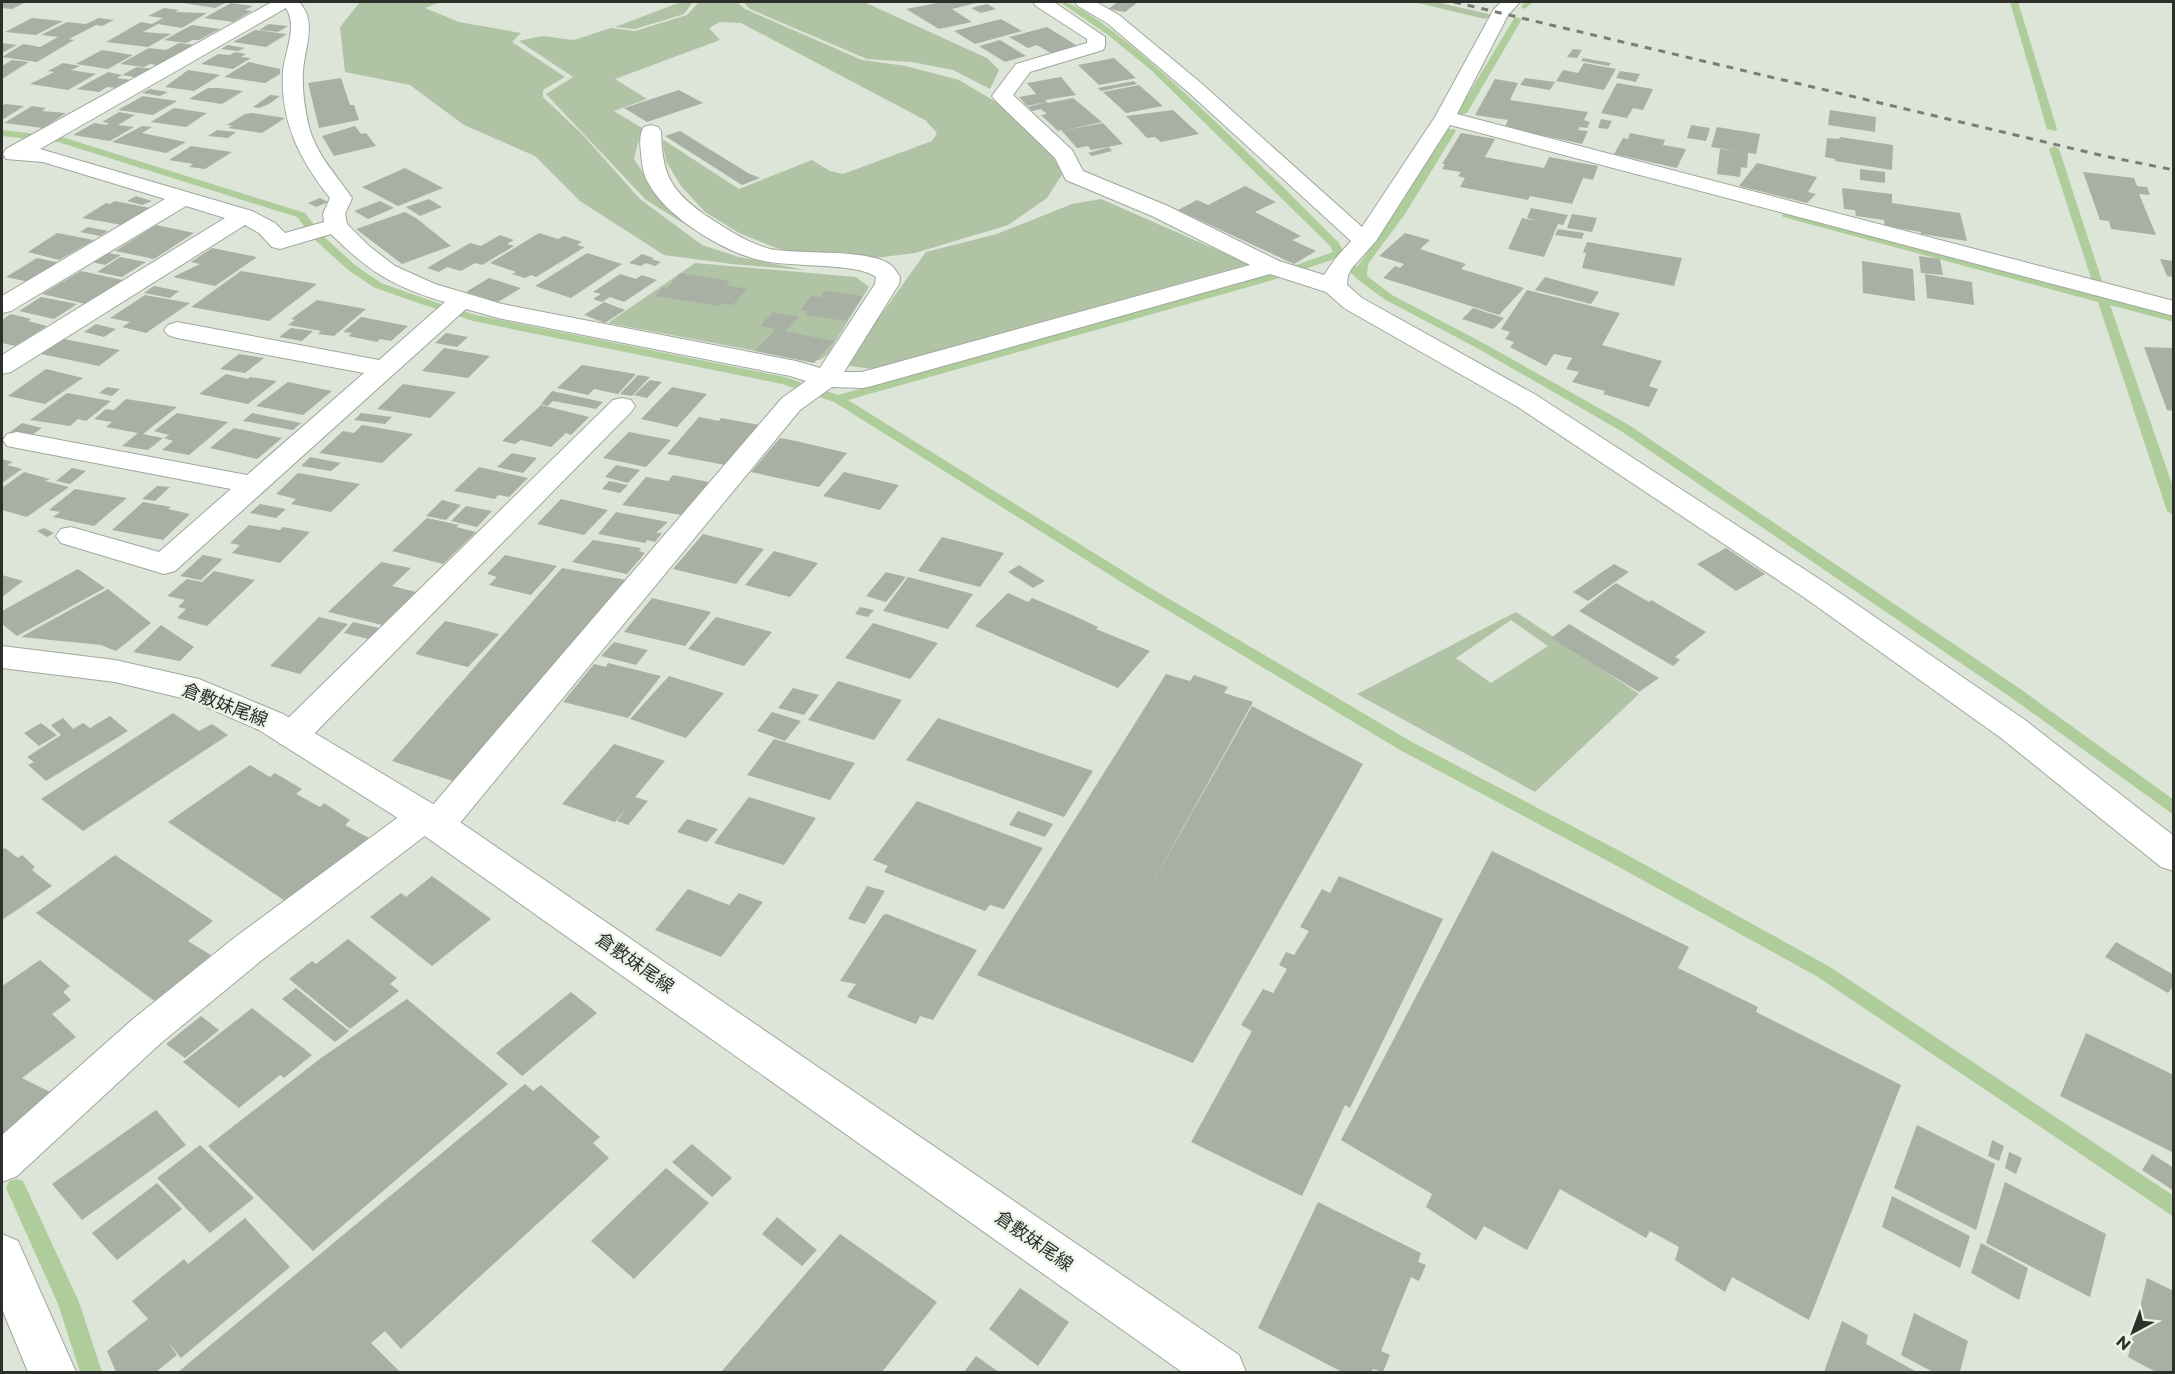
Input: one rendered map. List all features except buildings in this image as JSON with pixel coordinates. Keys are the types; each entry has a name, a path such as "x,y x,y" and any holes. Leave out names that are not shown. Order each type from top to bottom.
{"street":[{"path":"17,152 284,2"},
{"path":"290,2 297,7 301,23 292,73 301,135 311,158 341,198 330,228"},
{"path":"1042,2 1096,37 1096,46 1023,68 1002,96 1064,155 1074,175 1160,211 1283,271"},
{"path":"1084,2 1113,19 1194,87 1348,262 1353,303 1527,401 1816,591 2013,729 2174,857"},
{"path":"330,228 387,271 426,289 453,308 498,311 796,369 816,386 863,380 1283,271 1348,262 1445,117 1506,7"},
{"path":"1445,117 2174,309"},
{"path":"2,1162 174,1009 248,949 431,821 791,405 816,386 887,284 888,278 883,270 865,264 763,254 735,244 678,203 660,186 651,159 651,131"},
{"path":"17,152 45,156 244,216 267,228 280,242 330,228"},
{"path":"2,306 184,197"},
{"path":"2,366 244,216"},
{"path":"71,536 164,564 453,308"},
{"path":"177,330 384,369"},
{"path":"292,735 622,406"},
{"path":"17,440 253,485"},
{"name":"倉敷妹尾線","path":"2,657 115,671 199,692 270,722 431,821 1222,1372"},
{"path":"2,1256 51,1372"}],"green space":[{"path":"360,2 441,2 425,8 459,22 521,33 512,42 565,77 543,90 543,97 582,134 640,199 702,245 739,257 805,270 664,255 580,201 535,156 464,125 410,85 345,72 340,27"},
{"path":"681,2 692,3 684,14 635,29 615,27"},
{"path":"696,2 737,2 745,9 862,60 906,66 959,80 1003,106 1044,143 1063,173 1047,198 1008,225 915,253 859,260 787,252 741,234 705,212 681,186 666,161 662,139 739,189 812,160 830,171 843,174 932,141 937,133 925,120 741,23 720,22 709,28 720,40 615,79 647,99 614,111 642,128 634,159 668,210 717,244 646,200 546,94 573,77 519,41 542,36 574,40 611,28 635,31 687,15 698,3"},
{"path":"743,2 864,2 987,58 999,70 990,89 953,70 911,62 867,59 750,9"},
{"path":"1414,2 1436,2 1493,15 1485,19"},
{"path":"1101,199 1249,264 871,369 845,365 926,252 997,234 1072,204"},
{"path":"695,263 856,277 869,287 827,355 820,360 809,361 608,323"},
{"path":"1516,612 1639,694 1535,792 1357,694","holes":["1511,620 1548,646 1491,683 1456,658"]}],"waterway":[{"path":"1064,2 1111,33 1174,86 1335,245 1339,254"},
{"path":"1525,7 1529,2"},
{"path":"2014,2 2052,129"},
{"path":"1462,113 1518,19"},
{"path":"1361,277 1363,264 1400,214 1451,131"},
{"path":"2,133 59,139 301,215 318,237 351,267 377,285 473,318 785,381 838,399"},
{"path":"2054,149 2097,281"},
{"path":"1787,215 2103,300"},
{"path":"838,399 1272,277 1339,254"},
{"path":"1339,254 1361,277"},
{"path":"1361,277 1388,297 1481,346 1625,428 2014,692 2174,809"},
{"path":"2103,300 2174,319"},
{"path":"2103,300 2174,511"},
{"path":"838,399 1139,587 1406,746 1625,862 1824,972 2174,1208"},
{"path":"16,1188 68,1302 91,1372"}],"railway":[{"path":"1454,2 2104,156 2174,170"}]}
